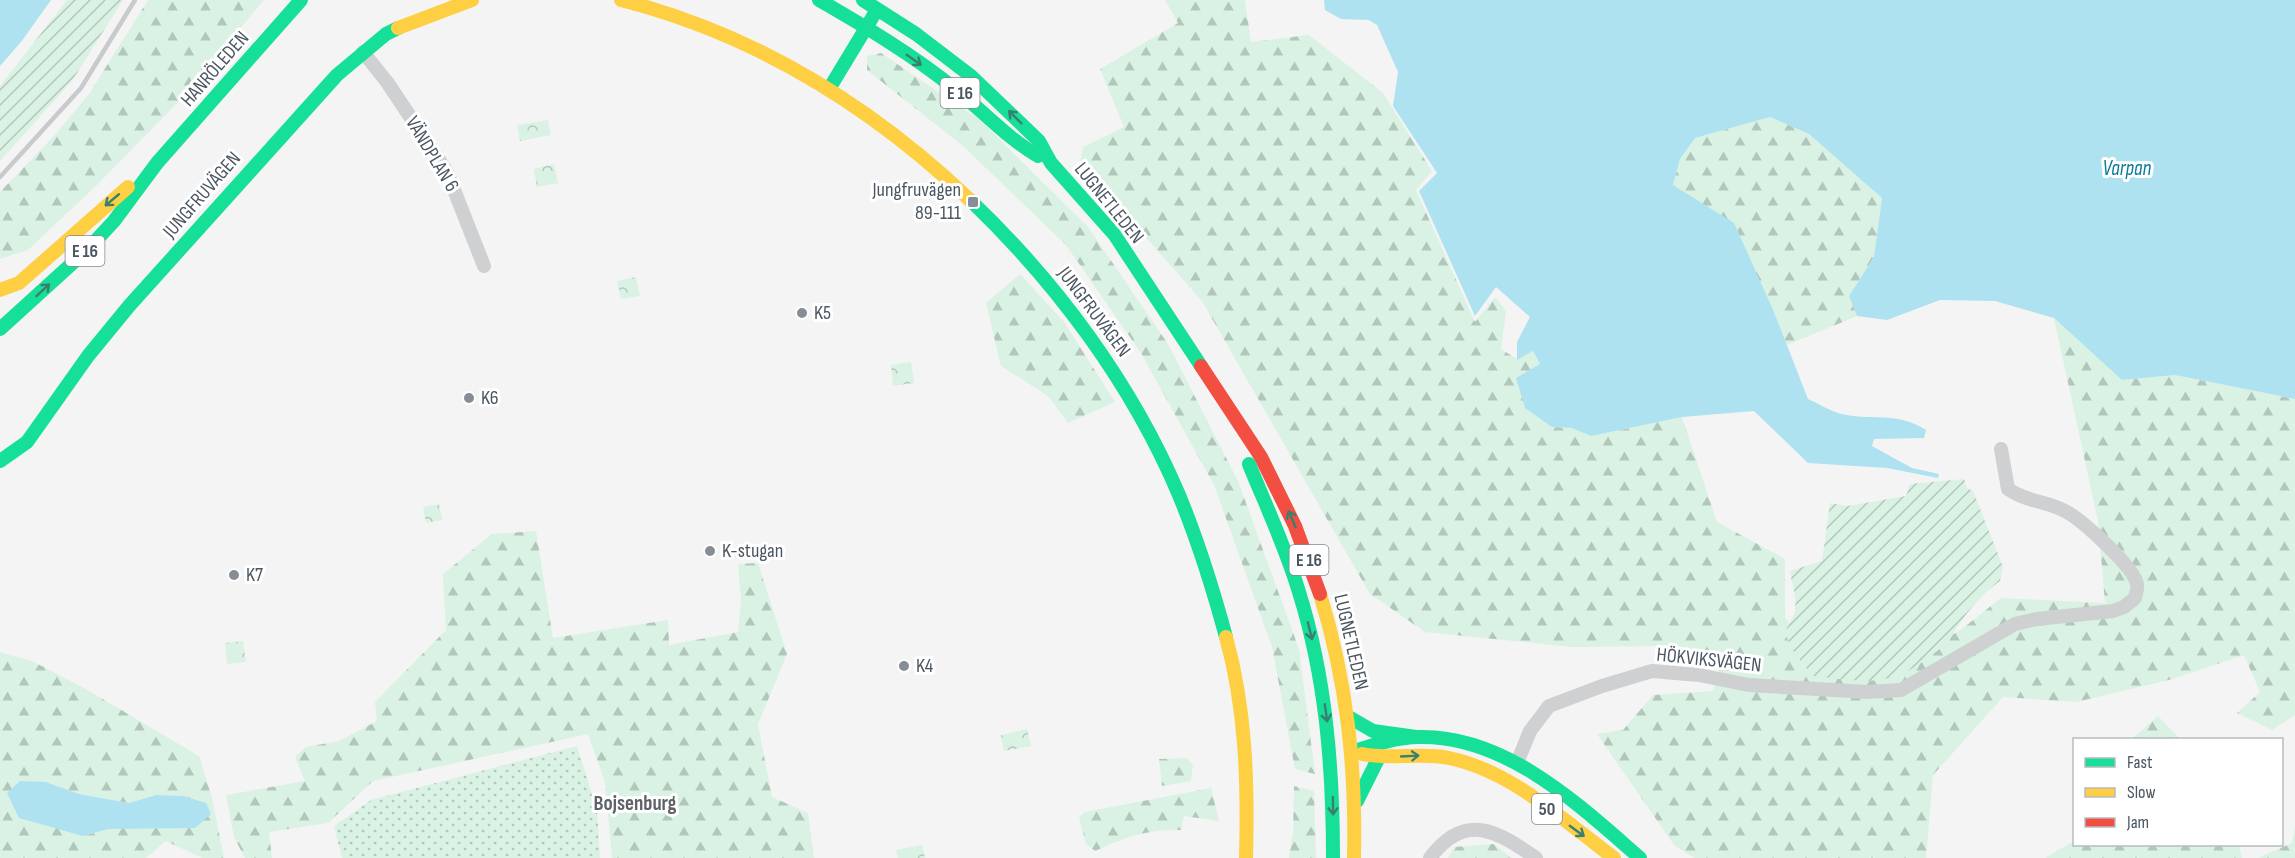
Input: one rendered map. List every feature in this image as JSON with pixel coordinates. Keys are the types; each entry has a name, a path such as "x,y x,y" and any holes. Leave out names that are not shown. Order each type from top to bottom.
{"main road":[{"name":"HANRÖLEDEN","path":"0,329 88,249 114,221 158,163 301,0"},
{"name":"JUNGFRUVÄGEN","path":"0,461 27,442 88,356 129,306 319,92 386,34 407,23 472,0"},
{"name":"JUNGFRUVÄGEN","path":"621,0 668,12 714,30 786,62 829,89 925,158 951,180 1008,237 1052,286 1089,335 1118,377 1155,442 1192,527 1229,646 1238,692 1245,754 1246,858"},
{"name":"LUGNETLEDEN","path":"819,0 866,27 952,87 1032,153 1051,163"},
{"name":"LUGNETLEDEN","path":"863,0 916,34 971,76 1039,141 1051,163 1114,234 1261,457 1279,491 1310,563 1330,628 1352,752 1355,803 1354,858"},
{"path":"829,89 877,9"},
{"name":"HANRÖLEDEN","path":"0,290 19,283 105,206 158,163"},
{"name":"LUGNETLEDEN","path":"1234,418 1250,466 1284,549 1306,618 1319,672 1331,754 1333,858"},
{"name":"50","path":"1347,716 1374,733 1453,740 1467,743 1517,763 1570,798 1634,856"},
{"name":"50","path":"1352,752 1384,742 1416,737"},
{"path":"1331,754 1352,752"},
{"name":"50","path":"1352,752 1378,759 1430,756 1475,765 1509,781 1614,858"},
{"path":"1355,803 1378,759"},
{"name":"HÖKVIKSVÄGEN","path":"1509,781 1517,763"}],"street":[{"name":"VÄNDPLAN 6","path":"363,52 387,82 447,172 484,266"},
{"name":"HÖKVIKSVÄGEN","path":"1517,763 1530,730 1549,706 1602,686 1652,671 1699,675 1749,685 1867,692 1901,690 2015,624 2037,619 2113,611 2124,607 2135,597 2137,584 2133,575 2115,552 2066,511 2020,497 2008,489 2001,449"},
{"path":"1430,858 1448,839 1460,832 1474,830 1497,833 1536,858"}],"green space":[{"path":"67,0 123,0 72,81 0,161 0,86"},
{"path":"148,0 264,0 175,105 98,184 28,250 0,259 0,192 53,137 89,94"},
{"path":"1165,0 1245,0 1251,42 1309,35 1383,93 1432,171 1416,190 1475,322 1495,297 1506,311 1501,349 1517,359 1533,351 1540,364 1552,427 1572,428 1591,436 1682,417 1717,522 1785,559 1785,617 1820,669 1903,669 1967,625 2001,598 2105,603 2098,521 2054,318 2122,380 2175,375 2295,399 2295,715 2272,730 2237,713 2260,692 2244,655 2169,680 2076,702 2003,697 1933,775 1926,858 1694,858 1674,845 1597,734 1623,730 1653,695 1713,691 1720,668 1665,646 1572,647 1425,632 1370,594 1202,301 1080,163 1083,147 1124,127 1100,69 1178,23"},
{"path":"881,53 981,121 1088,227 1168,344 1238,481 1299,649 1315,774 1295,769 1272,647 1214,485 1141,353 1066,245 963,146 867,70 867,56"},
{"path":"1770,117 1809,134 1882,198 1874,257 1849,296 1857,316 1787,345 1774,312 1673,185 1680,159 1695,138"},
{"path":"548,120 551,135 520,141 517,125"},
{"path":"554,164 558,183 537,187 534,169"},
{"path":"1020,274 1064,322 1115,402 1068,423 1048,396 1001,366 986,303"},
{"path":"636,277 640,296 621,299 617,281"},
{"path":"911,362 914,383 893,386 891,365"},
{"path":"1964,479 1967,488 1973,491 2003,567 2000,581 1973,606 1947,642 1900,675 1887,679 1860,681 1814,676 1797,656 1787,637 1786,632 1794,614 1795,603 1790,571 1822,561 1830,503 1847,506 1906,496 1910,484"},
{"path":"439,504 442,520 426,523 423,507"},
{"path":"536,531 553,638 668,620 669,645 738,632 741,600 738,564 758,563 787,654 758,724 772,797 808,813 814,858 612,858 605,782 588,734 373,781 328,823 269,832 272,858 245,858 234,837 226,795 305,781 295,757 306,747 339,741 377,721 375,702 446,630 443,574 492,534"},
{"path":"243,641 246,662 227,664 225,643"},
{"path":"0,652 32,661 84,688 199,756 212,798 224,858 202,858 166,841 146,858 0,858","holes":["46,782 79,794 129,803 156,795 108,829 83,836"]},
{"path":"2158,716 2179,738 2133,738"},
{"path":"1027,729 1031,746 1004,751 1001,735"},
{"path":"577,746 597,810 600,858 342,858 334,826 371,800"},
{"path":"1187,758 1193,765 1191,781 1162,786 1159,759"},
{"path":"1294,786 1314,791 1316,858 1289,858 1293,834"},
{"path":"1211,788 1219,821 1184,816 1181,830 1136,835 1095,851 1086,844 1079,817 1085,812"},
{"path":"2295,828 2295,858 2258,858 2292,843"},
{"path":"2073,842 2073,846 2239,846 2242,858 2045,858"},
{"path":"1493,844 1512,858 1448,858 1454,847"},
{"path":"922,845 925,858 898,858 896,850"}],"water":[{"path":"0,0 51,0 21,42 0,66"},
{"name":"Varpan","path":"1324,0 2295,0 2295,399 2175,375 2122,380 2054,318 1995,301 1940,300 1887,320 1857,316 1849,296 1874,257 1882,198 1809,134 1770,117 1695,138 1680,159 1673,185 1734,223 1774,312 1808,399 1838,413 1904,420 1926,430 1924,438 1874,439 1872,446 1912,468 1939,474 1938,478 1887,468 1808,463 1754,411 1682,417 1591,436 1572,428 1552,427 1525,408 1516,378 1540,364 1533,351 1517,360 1517,342 1530,317 1496,287 1475,316 1419,191 1437,173 1393,106 1398,72 1377,25 1369,20 1341,19 1325,10"},
{"path":"20,781 46,782 79,794 129,803 156,795 183,796 206,803 211,814 195,828 108,829 83,836 19,818 7,793"}],"railway":[{"path":"0,177 81,88 135,0"}],"traffic: fast":[{"path":"0,329 88,249 114,221 157,163 301,0"},
{"path":"819,0 872,31 923,65 1016,141 1038,156"},
{"path":"863,0 916,34 971,76 1039,141 1051,163 1114,234 1201,366"},
{"path":"829,89 875,13"},
{"path":"0,461 27,442 88,356 129,306 337,75 386,34 398,28"},
{"path":"970,200 1033,266 1062,301 1090,337 1139,414 1186,512 1205,565 1226,637"},
{"path":"1249,464 1294,576 1316,657 1329,757 1333,858"},
{"path":"1347,716 1373,731 1416,737"},
{"path":"1352,752 1411,737 1451,739 1482,748 1511,760 1539,777 1592,816 1640,858"},
{"path":"1357,801 1378,759"}],"traffic: slow":[{"path":"398,28 472,0"},
{"path":"621,0 670,14 718,32 808,77 892,133 970,200"},
{"path":"0,290 19,283 128,187"},
{"path":"1320,594 1337,659 1348,724 1353,790 1354,858"},
{"path":"1226,637 1242,719 1247,802 1246,858"},
{"path":"1362,754 1438,756 1472,765 1494,774 1536,799 1614,858"}],"traffic: jam":[{"path":"1201,366 1261,457 1295,526 1320,594"}],"place":[{"name":"Jungfruvägen 89-111","path":"973,202"},
{"name":"K5","path":"802,313"},
{"name":"K6","path":"469,398"},
{"name":"K-stugan","path":"710,551"},
{"name":"K7","path":"234,575"},
{"name":"K4","path":"904,666"}],"district":[{"name":"Bojsenburg","path":"635,803"}]}
